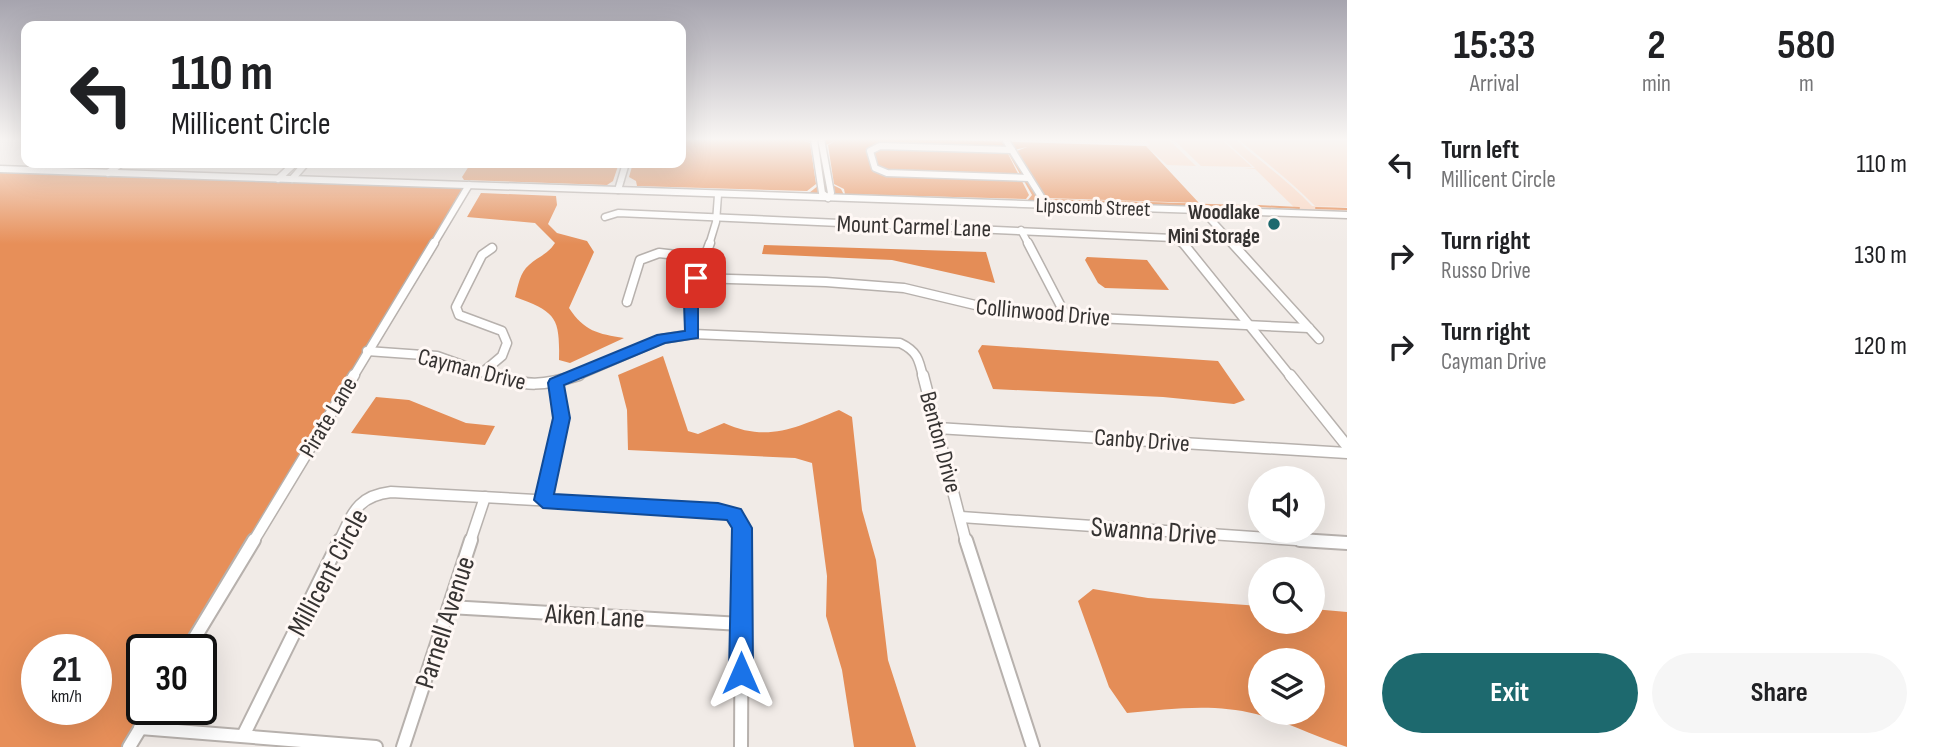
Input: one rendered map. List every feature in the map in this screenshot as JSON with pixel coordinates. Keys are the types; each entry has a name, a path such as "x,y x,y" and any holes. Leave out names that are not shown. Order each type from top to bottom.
{"street":[{"name":"Lipscomb Street","path":"137,174 1347,215"},
{"path":"278,178 283,174"},
{"path":"292,179 296,174"},
{"path":"618,190 623,174"},
{"path":"912,174 1030,178"},
{"path":"1027,174 1047,206"},
{"path":"819,175 827,175 831,193 828,198 822,193 819,175"},
{"name":"Pirate Lane","path":"197,634 469,185"},
{"path":"693,334 691,303 696,278 713,241 719,218 718,195"},
{"path":"1203,211 1319,339"},
{"name":"Mount Carmel Lane","path":"605,217 618,213 1173,238 1182,242 1347,446"},
{"path":"1021,230 1066,316"},
{"path":"483,372 502,356 507,342 502,331 459,315 456,307 482,255 492,248"},
{"path":"627,302 640,260 659,253 703,258"},
{"name":"Collinwood Drive","path":"696,278 891,287 991,312 1309,328"},
{"name":"Cayman Drive","path":"367,351 437,356 516,384 556,383 662,338 693,334"},
{"name":"Benton Drive","path":"693,334 900,343 912,349 918,356 975,575 1033,747"},
{"path":"543,500 562,418 556,383"},
{"name":"Canby Drive","path":"937,428 1347,453"},
{"name":"Millicent Circle","path":"243,736 360,503 380,492 718,510 734,514 742,528 741,747"},
{"name":"Parnell Avenue","path":"403,747 485,497"},
{"name":"Swanna Drive","path":"961,517 1347,544"},
{"name":"Aiken Lane","path":"449,607 741,624"},
{"path":"129,747 143,725"},
{"path":"141,728 376,747"}],"shaded area":[{"path":"0,174 142,174 469,185 196,634 126,634 126,725 141,725 128,747 0,747"},
{"path":"464,174 615,174 613,181 607,185 464,180"},
{"path":"630,174 815,174 816,184 807,191 637,186 636,181 629,177"},
{"path":"817,174 830,174 831,184 841,189 844,195 752,191 809,193 819,185"},
{"path":"832,174 1018,174 1029,195 1026,199 845,194 844,189 834,184"},
{"path":"1020,174 1029,174 1044,199 1201,204 1206,209 895,197 1027,201 1032,195"},
{"path":"1031,174 1172,174 1199,203 1046,198"},
{"path":"1260,174 1277,174 1312,206 1347,208 1347,214 1299,212"},
{"path":"1280,174 1347,174 1347,207 1315,206"},
{"path":"481,193 556,196 557,205 548,224 557,233 587,241 594,252 569,308 586,327 624,338 570,363 559,360 558,334 553,318 539,307 515,297 523,271 555,243 535,223 467,217"},
{"path":"764,245 986,252 995,283 892,260 762,254"},
{"path":"1087,257 1147,260 1169,290 1105,288 1098,283 1085,260"},
{"path":"982,345 1218,361 1245,400 1234,404 1163,397 993,389 978,351"},
{"path":"663,356 688,431 698,434 724,423 755,432 769,432 796,427 839,410 852,417 862,510 876,560 888,660 916,747 854,747 842,670 826,616 827,576 812,463 795,458 628,450 627,410 618,375"},
{"path":"376,397 409,400 466,423 495,426 485,445 351,433"},
{"path":"1093,589 1148,598 1248,605 1248,634 1325,634 1325,610 1347,612 1347,747 1289,725 1325,725 1325,648 1248,648 1248,712 1192,708 1127,713 1109,687 1078,601"}],"waterway":[{"path":"1051,200 1242,206"},
{"path":"1258,206 1299,208"},
{"path":"1316,208 1347,209"}],"place":[{"name":"Woodlake Mini Storage","path":"1274,224"}],"route":[{"path":"696,278 691,303 693,334 662,338 556,383 562,418 543,500 718,510 734,514 742,528 741,673"}]}
